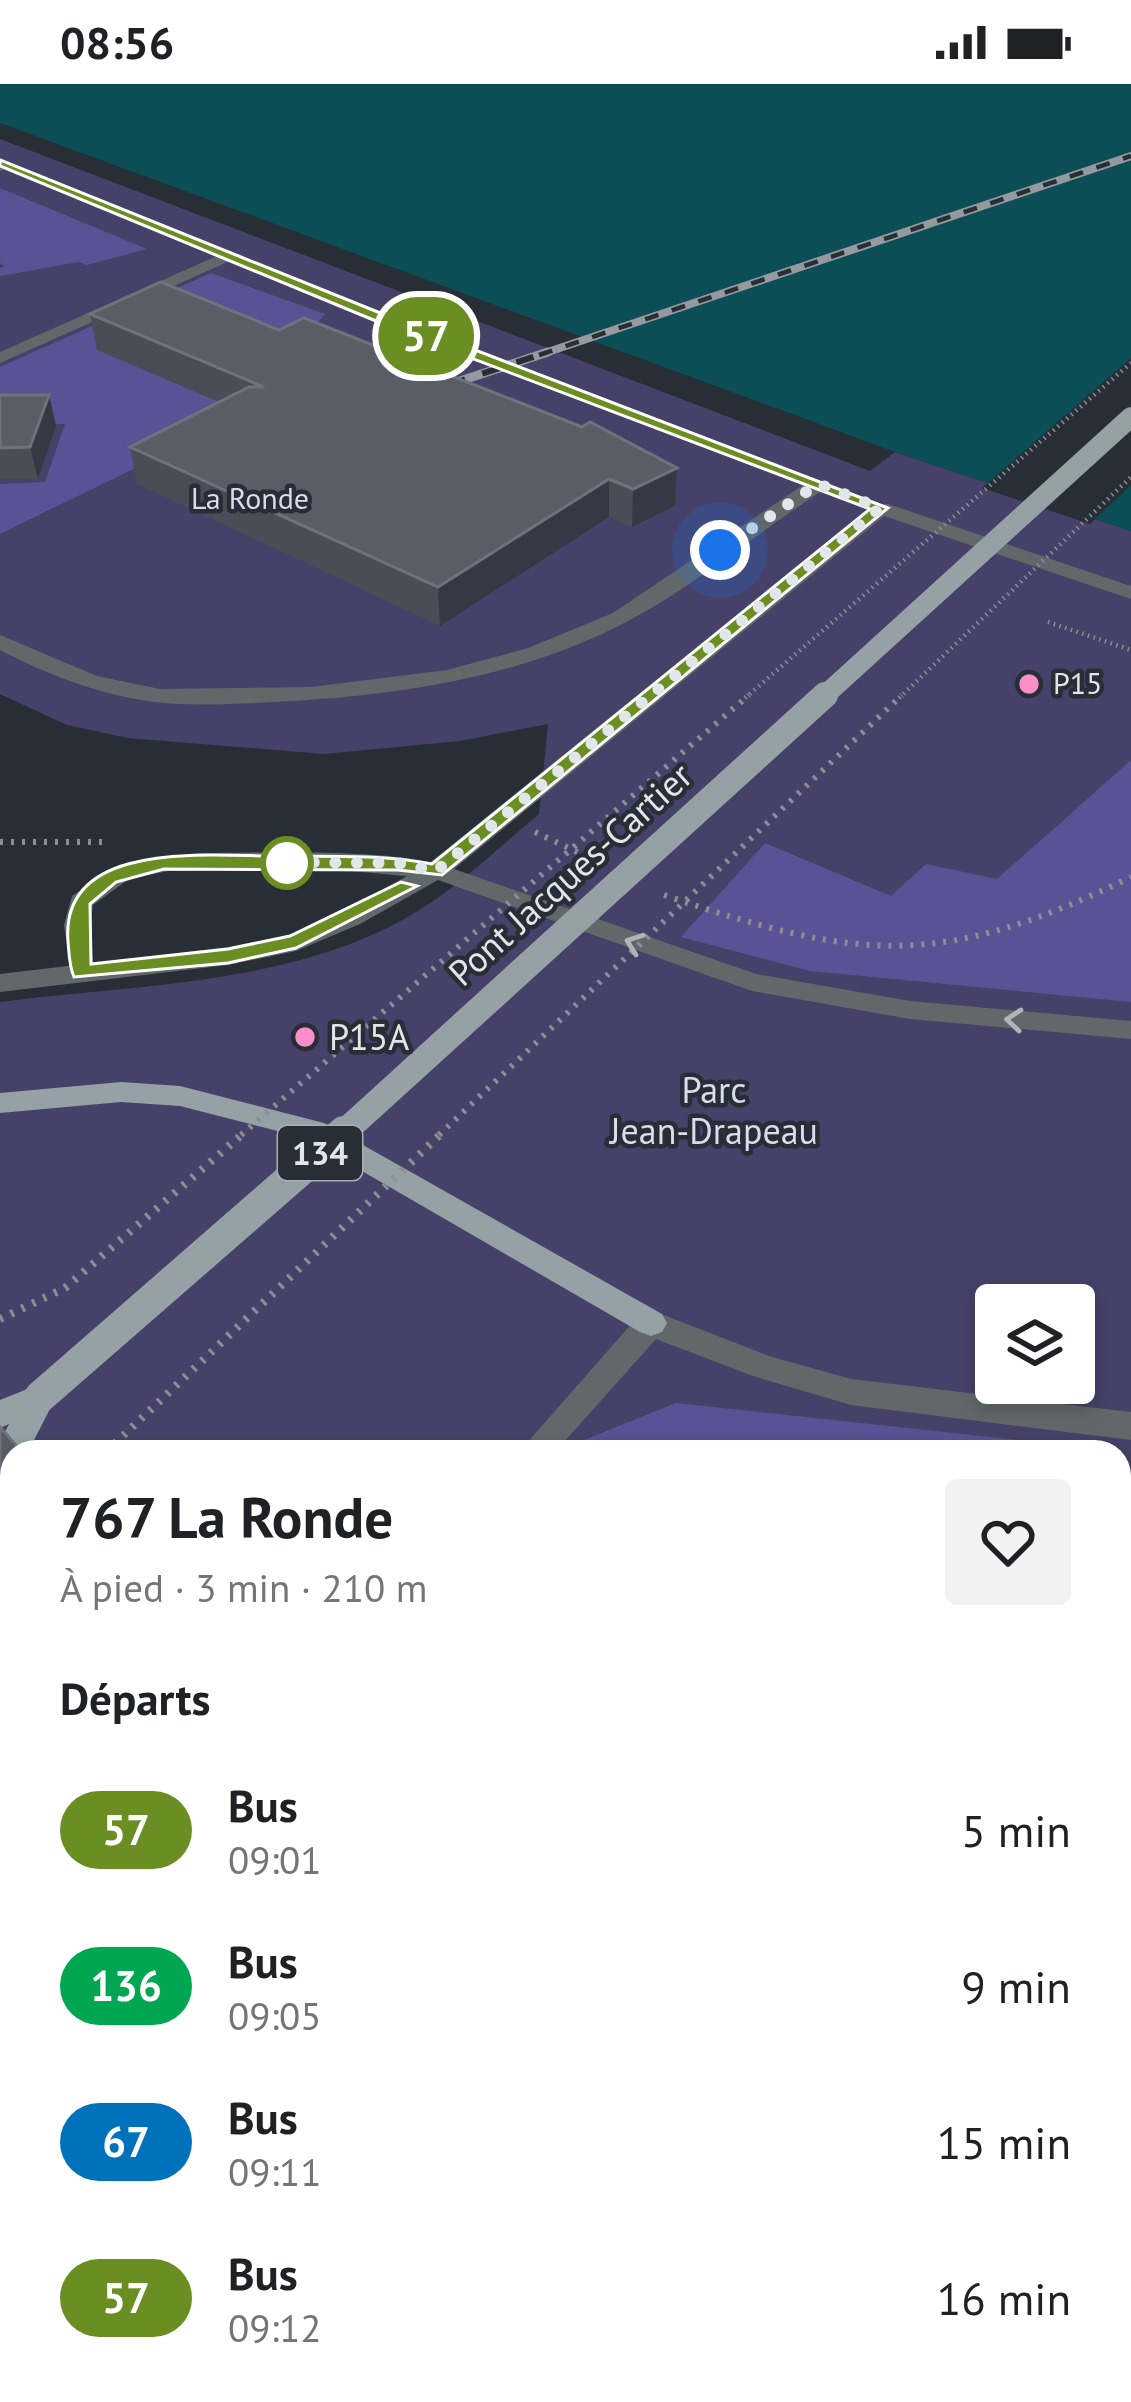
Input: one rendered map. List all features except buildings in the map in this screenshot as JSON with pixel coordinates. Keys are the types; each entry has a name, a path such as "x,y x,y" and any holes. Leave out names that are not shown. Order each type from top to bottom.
{"main road":[{"name":"Pont Jacques-Cartier","path":"0,1428 281,1189 1131,416"},
{"path":"0,1103 121,1092 180,1096 314,1130 651,1323"},
{"path":"0,1414 40,1397"},
{"path":"18,1440 40,1397"}],"street":[{"path":"2,165 226,257 880,508 1131,593"},
{"path":"0,358 226,257"},
{"path":"0,641 45,666 146,694 350,693 462,674 533,654 621,616 818,484"},
{"path":"0,983 228,956 296,942 351,918 436,871 880,508"},
{"path":"81,972 77,926 81,902 110,878 133,869 164,863 398,863 436,871 752,982 910,1010 1131,1030"},
{"path":"546,1440 651,1323 737,1360 810,1383 885,1399 1122,1422"}],"path":[{"name":"Pont Jacques-Cartier","path":"0,1319 65,1288 1131,363"},
{"path":"119,1440 1131,477"},
{"path":"1048,622 1131,650"},
{"path":"523,826 595,861"},
{"path":"0,842 114,842"},
{"path":"648,887 798,938 873,951 907,951 1006,933 1080,904 1131,877"}],"green space":[{"name":"Parc Jean-Drapeau","path":"0,139 870,471 895,452 1131,531 1131,1440 0,1440 0,1002 224,976 333,950 385,929 447,891 539,814 548,724 460,741 324,754 128,738 67,725 0,694"}],"shaded area":[{"path":"0,188 147,249 87,265 79,262 0,276 5,266 0,263"},
{"path":"211,273 325,314 314,327 363,357 0,534 0,484 45,482 65,424 0,423 0,367"},
{"path":"1131,760 1131,1002 810,971 681,937 765,843 891,896 926,864 997,879"},
{"path":"676,1403 1018,1440 584,1440"}],"water":[{"path":"0,84 1131,84 1131,531 895,452 0,123"}],"pier":[{"path":"1131,358 1131,485 1090,524 982,488"}],"railway":[{"path":"544,353 1131,156"},
{"path":"544,353 548,352"},
{"path":"448,385 544,353"},
{"path":"539,355 544,353"}],"bus line":[{"name":"57","path":"0,163 410,330 880,508 436,871 398,863 164,863 133,869 110,878 81,902 77,926 81,972 228,956 296,942 407,886"}],"place":[{"name":"P15","path":"1029,684"},
{"name":"P15A","path":"305,1037"}],"route":[{"path":"287,863 268,862 398,863 436,871 880,508 818,484 720,550"}],"park label":[{"name":"La Ronde","path":"250,499"}]}
